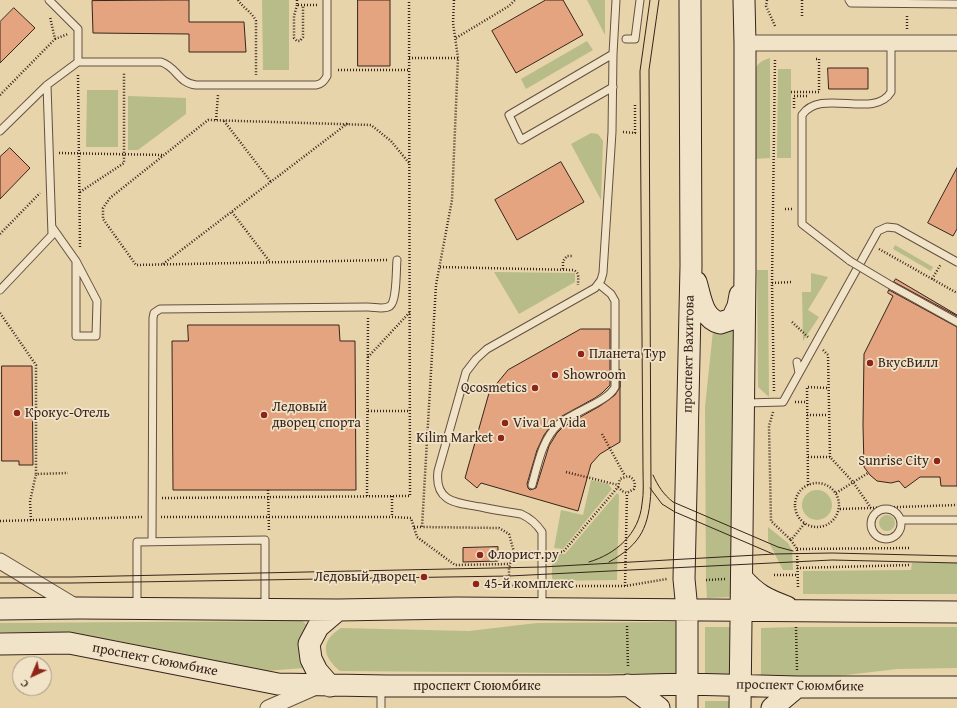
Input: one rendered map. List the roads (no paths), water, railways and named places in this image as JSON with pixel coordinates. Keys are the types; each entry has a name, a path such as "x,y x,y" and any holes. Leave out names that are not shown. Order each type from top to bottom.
{"main road":[{"name":"проспект Вахитова","path":"687,708 687,610 677,579 691,266 690,0"},
{"path":"740,708 742,610 735,578 744,403 746,43 744,0"},
{"path":"691,266 705,312 710,318 720,323 732,319 738,306 745,271"},
{"path":"735,578 797,618"},
{"path":"627,616 657,602 676,590 677,579"},
{"path":"0,610 79,608 338,610 457,608 542,609 627,616 687,610 742,610 797,618 957,612"},
{"path":"325,686 310,659 309,644 318,627 338,610"},
{"name":"проспект Сююмбике","path":"0,644 69,643 278,684 381,686 628,680 687,684 740,685 797,682 957,687"},
{"path":"628,680 659,708"},
{"path":"772,708 797,682"}],"street":[{"path":"746,43 957,43"},
{"path":"0,561 79,608"},
{"path":"268,708 325,686"}],"lane":[{"path":"49,0 78,29 78,62"},
{"path":"542,609 542,532 539,527 529,518 521,514 454,503 445,496 438,485 438,471 466,372 473,362 491,346 578,298 599,284 603,273 612,132 613,54 616,0"},
{"path":"626,39 635,39 640,0"},
{"path":"849,0 851,3 957,4"},
{"path":"0,131 47,85 78,62 161,62 169,65 182,80 196,85 320,84 327,76 326,2"},
{"path":"891,43 891,92 884,100 873,104 817,104 806,109 802,115 802,224 850,261 957,322"},
{"path":"613,54 509,115 521,140 613,87"},
{"path":"0,290 52,235 47,85"},
{"path":"52,227 76,261 96,301 96,336 76,336 76,261"},
{"path":"744,403 783,402 878,231 883,228 896,228 957,262"},
{"path":"152,541 153,318 158,310 160,308 385,308 392,304 394,300 397,260"},
{"path":"532,485 543,448 553,430 560,423 608,395 615,387 615,301 611,294 599,284"},
{"path":"797,362 799,373"},
{"path":"884,509 894,511 898,514 901,520 901,528 898,533 890,539 880,538 873,531 873,517 880,510 884,509"},
{"path":"901,520 957,520"},
{"path":"137,608 137,542 265,540 265,609"},
{"path":"381,686 381,708"}],"tram line":[{"path":"589,562 608,554 617,548 631,533 640,515 643,500 640,71 650,0"},
{"path":"609,562 629,548 642,533 646,524 650,503 649,70 659,0"},
{"path":"653,475 661,490 673,502 778,547 793,551"},
{"path":"650,488 662,504 675,512 773,554"},
{"path":"0,577 71,577 542,567 775,554 832,553 957,556"},
{"path":"0,583 509,576 832,560 957,563"}],"place":[{"name":"Планета Тур","path":"581,354"},
{"name":"ВкусВилл","path":"870,363"},
{"name":"Showroom","path":"555,375"},
{"name":"Qcosmetics","path":"535,388"},
{"name":"Крокус-Отель","path":"17,413"},
{"name":"Ледовый дворец спорта","path":"264,415"},
{"name":"Viva La Vida","path":"505,423"},
{"name":"Kilim Market","path":"501,438"},
{"name":"Sunrise City","path":"937,461"},
{"name":"Флорист.ру","path":"480,555"},
{"name":"Ледовый дворец","path":"424,577"},
{"name":"45-й комплекс","path":"476,584"}]}
